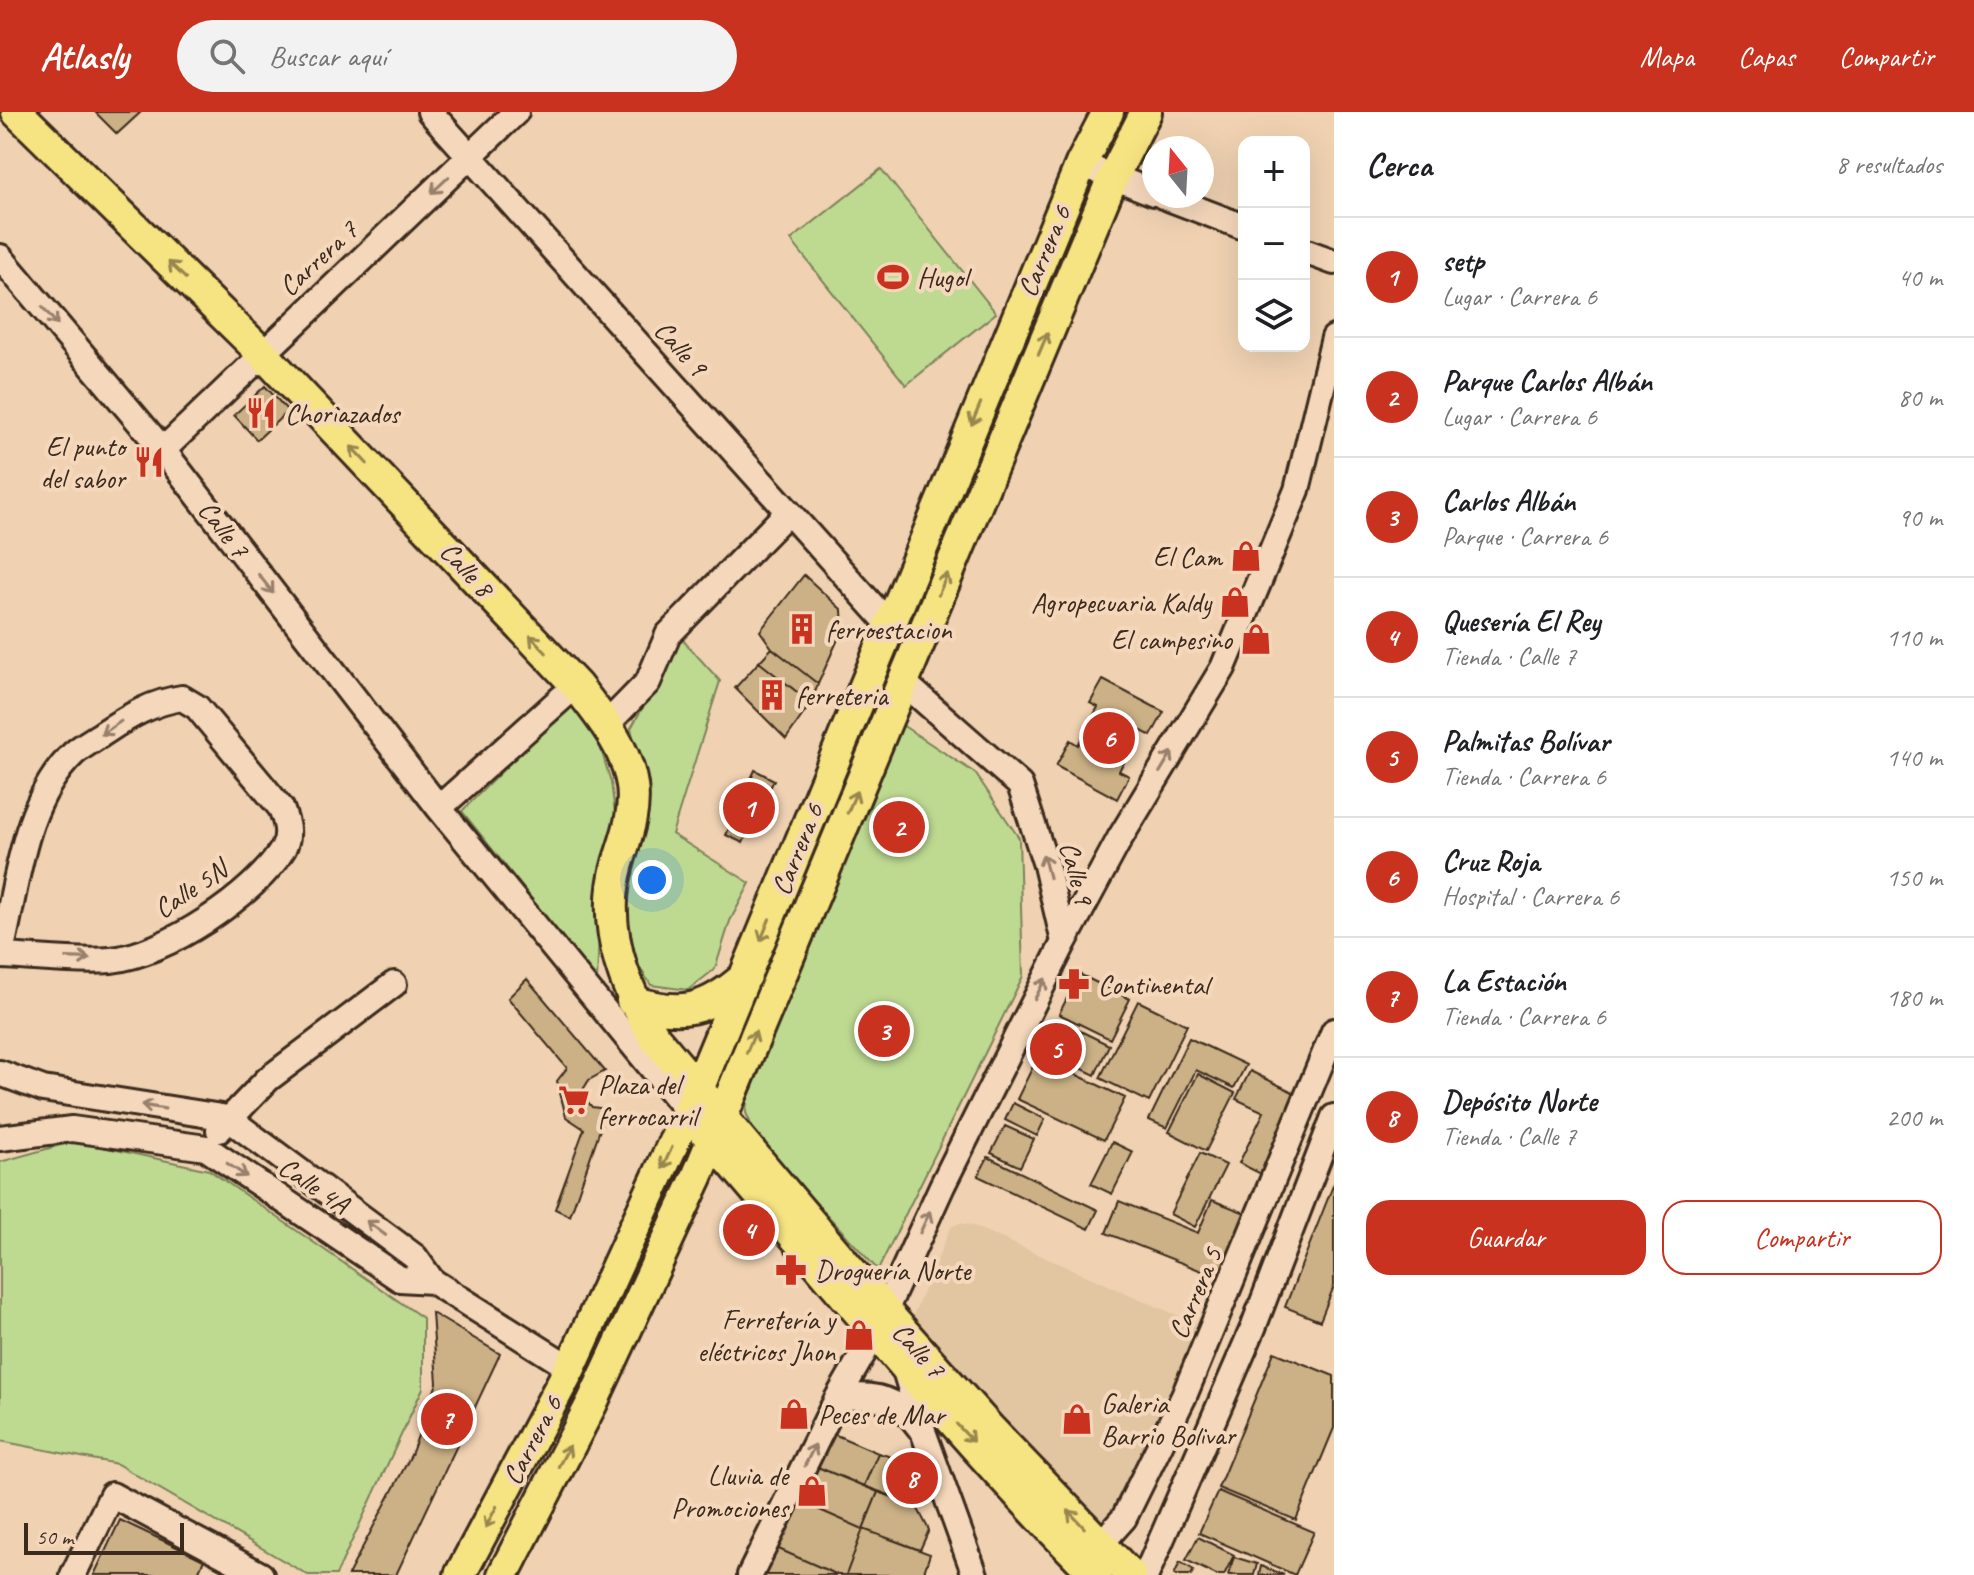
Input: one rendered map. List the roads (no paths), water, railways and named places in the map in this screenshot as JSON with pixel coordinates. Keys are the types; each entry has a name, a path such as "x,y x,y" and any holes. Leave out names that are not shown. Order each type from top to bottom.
{"main road":[{"name":"Calle 8","path":"17,112 262,353 576,685 606,725 625,756 633,787 633,814 617,865 612,906 616,956 632,1001 694,1100 716,1126"},
{"name":"Carrera 6","path":"460,1575 570,1368 694,1100 888,623 1081,164 1108,112"},
{"name":"Carrera 6","path":"503,1575 592,1403 716,1126 1113,177 1146,112"},
{"path":"632,1001 662,1010 694,1009 723,997 746,976"},
{"name":"Calle 7","path":"716,1126 788,1225 879,1321 1093,1561"},
{"name":"Calle 7","path":"716,1126 879,1321 904,1367 1093,1561 1130,1575"}],"street":[{"name":"Calle 9","path":"430,112 888,623"},
{"name":"Carrera 7","path":"163,450 516,112"},
{"path":"1081,164 1142,188"},
{"path":"1194,208 1238,225"},
{"path":"1310,253 1334,262"},
{"name":"Calle 7","path":"0,257 163,450 439,808 694,1100"},
{"path":"750,1575 879,1321 1064,942 1120,838 1223,668 1297,490 1334,338"},
{"path":"606,725 648,682 668,635 787,513"},
{"name":"Calle 9","path":"903,682 1020,785 1046,865 1064,942"},
{"path":"439,808 576,685"},
{"name":"Calle 5N","path":"182,698 197,707 281,808 288,827 284,847 243,892 180,938 113,960 0,956 11,895 41,799 74,753 122,720 162,701 182,698"},
{"path":"206,1148 228,1118 268,1079 394,984"},
{"name":"Carrera 5","path":"1093,1561 1124,1518 1184,1396 1334,1031"},
{"path":"0,1073 43,1089 228,1118 415,1257 432,1281"},
{"path":"1146,1575 1218,1410 1334,1117"},
{"name":"Calle 4A","path":"0,1138 72,1129 206,1148 400,1279 432,1281 570,1368"},
{"path":"1255,1228 1286,1240"},
{"path":"904,1367 924,1434 975,1575"},
{"path":"837,1399 877,1396 896,1404 912,1417 924,1434"},
{"path":"1184,1396 1218,1410"},
{"path":"73,1575 112,1495 261,1575"}],"place":[{"name":"Hugol","path":"893,277"},
{"name":"Choriazados","path":"261,413"},
{"name":"El punto del sabor","path":"149,462"},
{"name":"El Cam","path":"1246,556"},
{"name":"Agropecuaria Kaldy","path":"1235,602"},
{"name":"ferroestacion","path":"802,629"},
{"name":"El campesino","path":"1256,639"},
{"name":"ferreteria","path":"772,695"},
{"name":"Cruz Roja","path":"1109,738"},
{"name":"setp","path":"749,808"},
{"name":"Parque Carlos Albán","path":"899,827"},
{"name":"Continental","path":"1074,984"},
{"name":"Carlos Albán","path":"884,1031"},
{"name":"Palmitas Bolívar","path":"1056,1049"},
{"name":"Plaza del ferrocarril","path":"574,1100"},
{"name":"Quesería El Rey","path":"749,1230"},
{"name":"Droguería Norte","path":"791,1270"},
{"name":"Ferretería y eléctricos Jhon","path":"859,1335"},
{"name":"Peces de Mar","path":"794,1414"},
{"name":"La Estación","path":"447,1419"},
{"name":"Galeria Barrio Bolivar","path":"1077,1419"},
{"name":"Depósito Norte","path":"912,1478"},
{"name":"Lluvia de Promociones","path":"812,1491"}]}
